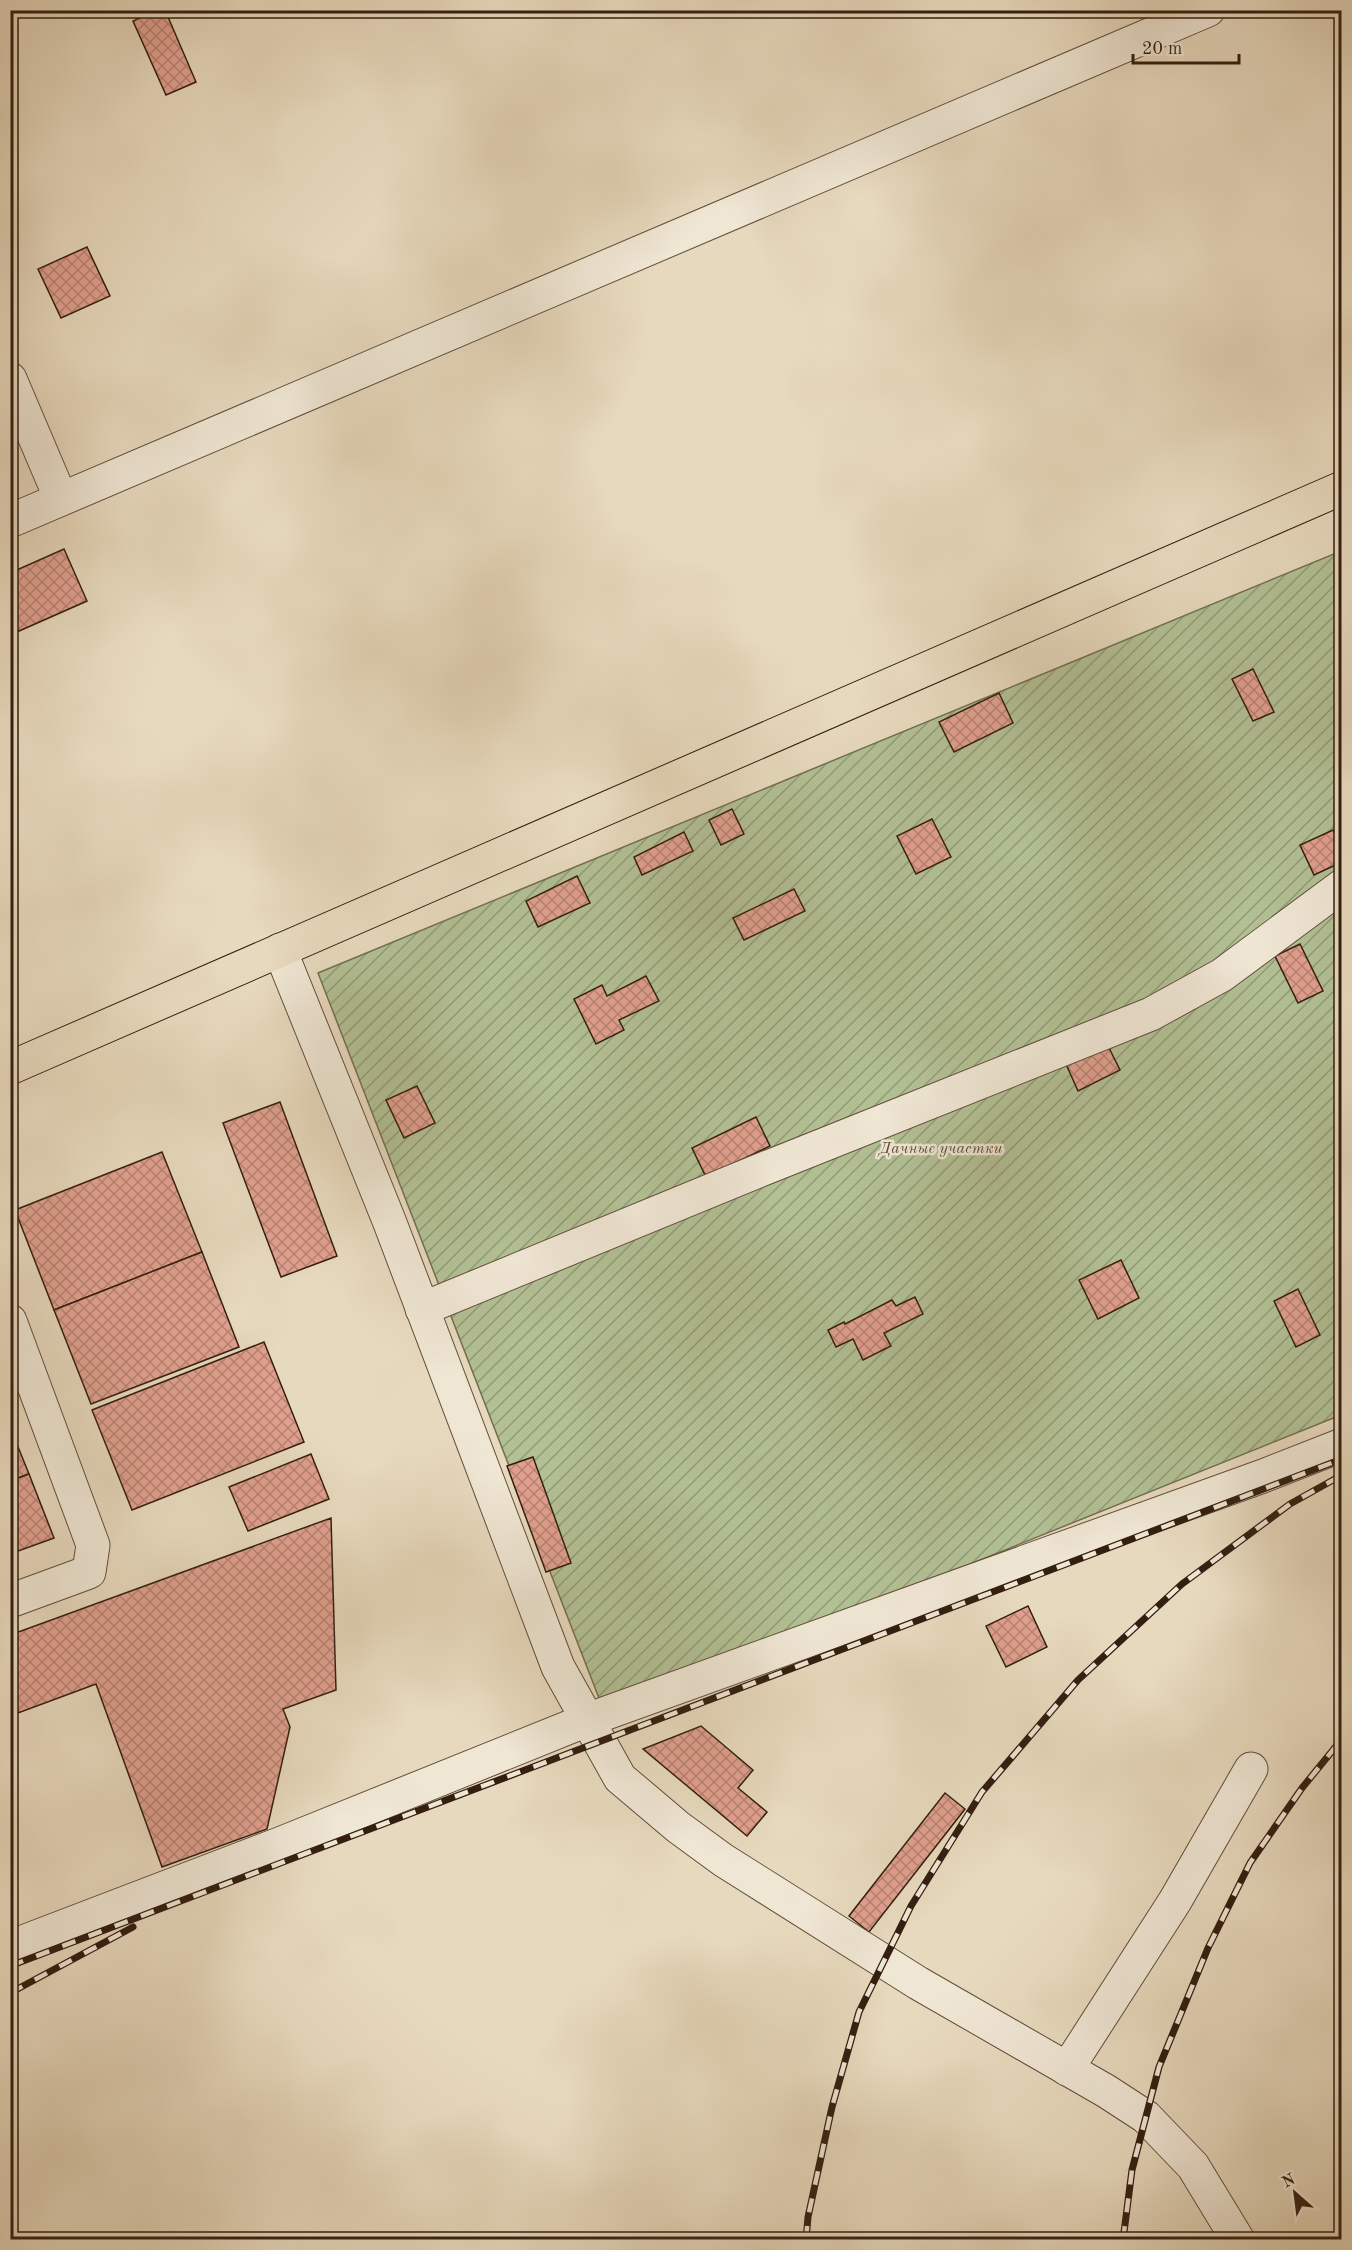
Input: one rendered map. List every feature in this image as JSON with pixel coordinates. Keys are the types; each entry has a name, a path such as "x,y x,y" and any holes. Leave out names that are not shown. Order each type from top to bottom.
{"main road":[{"path":"10,1068 1341,488"}],"lane":[{"path":"10,521 1208,10"},
{"path":"10,379 62,499"},
{"path":"422,1309 763,1169 1151,1014 1222,975 1341,886"},
{"path":"280,950 422,1309 558,1666 620,1778 678,1827 723,1860 918,1983 1146,2117 1193,2166 1238,2240"},
{"path":"10,1321 93,1545 89,1572 10,1601"},
{"path":"10,1947 277,1845 587,1720 1252,1480 1341,1445"},
{"path":"1067,2069 1175,1901 1251,1769"}],"green space":[{"name":"Дачные участки","path":"1341,551 1341,1415 604,1711 318,973"}],"building":[{"path":"156,10 165,10 196,82 166,95 133,21"},
{"path":"87,247 110,296 61,318 38,269"},
{"path":"64,549 87,601 10,635 10,573"},
{"path":"1253,669 1274,712 1253,721 1232,679"},
{"path":"999,693 1013,723 954,752 939,722"},
{"path":"732,809 744,834 721,845 709,820"},
{"path":"932,819 951,857 916,874 897,836"},
{"path":"1333,830 1342,848 1342,862 1314,875 1300,845"},
{"path":"684,832 693,851 642,875 634,857"},
{"path":"577,876 590,903 538,927 526,901"},
{"path":"794,889 805,911 744,940 733,918"},
{"path":"1300,944 1323,991 1298,1003 1275,956"},
{"path":"646,976 659,1001 619,1020 624,1030 596,1044 574,999 602,985 607,996"},
{"path":"1107,1044 1120,1070 1078,1091 1066,1064"},
{"path":"417,1086 435,1123 404,1138 386,1100"},
{"path":"280,1102 337,1256 281,1277 223,1123"},
{"path":"756,1117 770,1146 706,1177 692,1148"},
{"path":"162,1152 202,1252 54,1310 15,1210"},
{"path":"202,1252 239,1347 91,1404 54,1310"},
{"path":"1121,1260 1139,1298 1098,1319 1079,1280"},
{"path":"1298,1289 1320,1335 1296,1347 1274,1301"},
{"path":"915,1297 923,1314 884,1333 891,1346 863,1360 853,1339 836,1347 828,1330 892,1300 896,1306"},
{"path":"264,1342 304,1442 132,1510 92,1410"},
{"path":"10,1427 29,1474 10,1481"},
{"path":"311,1454 329,1499 248,1531 229,1487"},
{"path":"533,1457 571,1563 546,1572 507,1466"},
{"path":"29,1474 54,1538 10,1554 10,1481"},
{"path":"331,1518 336,1690 283,1709 290,1727 267,1829 162,1867 96,1684 10,1716 10,1635"},
{"path":"1028,1606 1047,1647 1006,1667 986,1626"},
{"path":"701,1726 753,1770 738,1788 767,1812 747,1836 643,1749"},
{"path":"945,1793 965,1809 869,1932 849,1916"}],"railway":[{"path":"10,1966 1342,1459"},
{"path":"806,2240 808,2217 832,2107 859,2012 911,1906 982,1792 1078,1680 1182,1584 1290,1504 1342,1475"},
{"path":"1123,2240 1132,2170 1159,2067 1208,1948 1250,1863 1302,1788 1342,1739"},
{"path":"10,1993 133,1927"}]}
